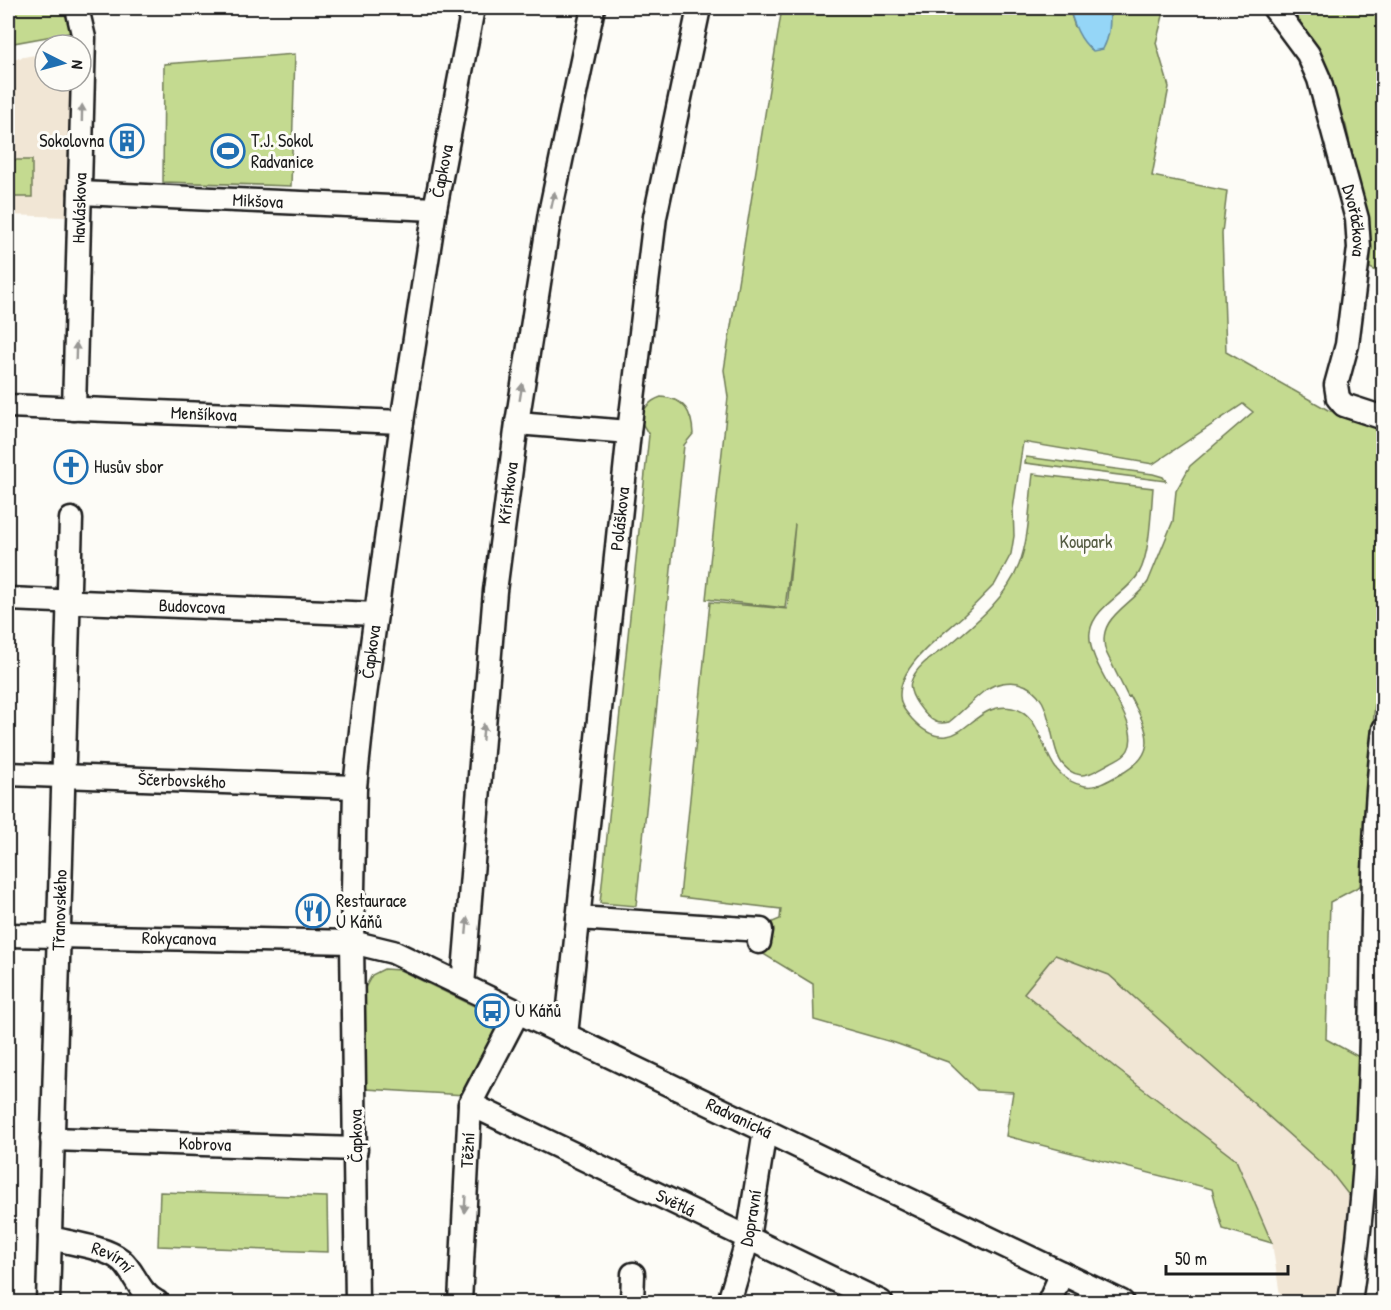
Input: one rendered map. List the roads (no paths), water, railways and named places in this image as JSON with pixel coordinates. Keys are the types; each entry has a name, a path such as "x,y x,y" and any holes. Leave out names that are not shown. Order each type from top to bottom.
{"street":[{"name":"Havláskova","path":"74,409 84,38 77,8"},
{"name":"Čapkova","path":"357,1302 352,942 355,787 364,703 402,422 435,209 473,8"},
{"name":"Křístkova","path":"463,985 495,591 517,423 550,213 593,8"},
{"name":"Poláškova","path":"566,1035 629,432 655,217 699,8"},
{"name":"Dvořáčkova","path":"1274,8 1308,54 1319,80 1357,219 1359,248 1345,352 1338,375 1336,393 1344,405 1383,418"},
{"name":"Mikšova","path":"80,193 435,209"},
{"name":"Menšíkova","path":"8,406 402,422"},
{"path":"517,423 629,432"},
{"name":"Třanovského","path":"48,1302 71,519"},
{"name":"Budovcova","path":"8,599 376,614"},
{"path":"1350,1302 1358,1244 1370,1093 1373,880 1377,778 1383,729"},
{"name":"Ščerbovského","path":"8,774 355,787"},
{"path":"578,918 761,930 759,942"},
{"name":"Rokycanova","path":"8,935 352,942"},
{"name":"Radvanická","path":"352,942 393,952 1122,1302"},
{"name":"Těžní","path":"460,1302 470,1104 518,1012"},
{"name":"Světlá","path":"470,1104 880,1302"},
{"name":"Dopravní","path":"729,1302 748,1238 765,1130"},
{"name":"Kobrova","path":"52,1139 356,1149"},
{"name":"Revírní","path":"50,1238 108,1253 122,1261 149,1298 157,1302"},
{"path":"1049,1302 1062,1273"},
{"path":"632,1302 633,1274"}],"water":[{"path":"1069,8 1109,8 1109,29 1103,49 1093,51 1084,42"}],"place":[{"name":"Sokolovna","path":"127,141"},
{"name":"T.J. Sokol Radvanice","path":"228,151"},
{"name":"Husův sbor","path":"71,467"},
{"name":"Restaurace U Káňů","path":"313,911"},
{"name":"U Káňů","path":"492,1011"}],"park label":[{"name":"Koupark","path":"1086,542"}]}
